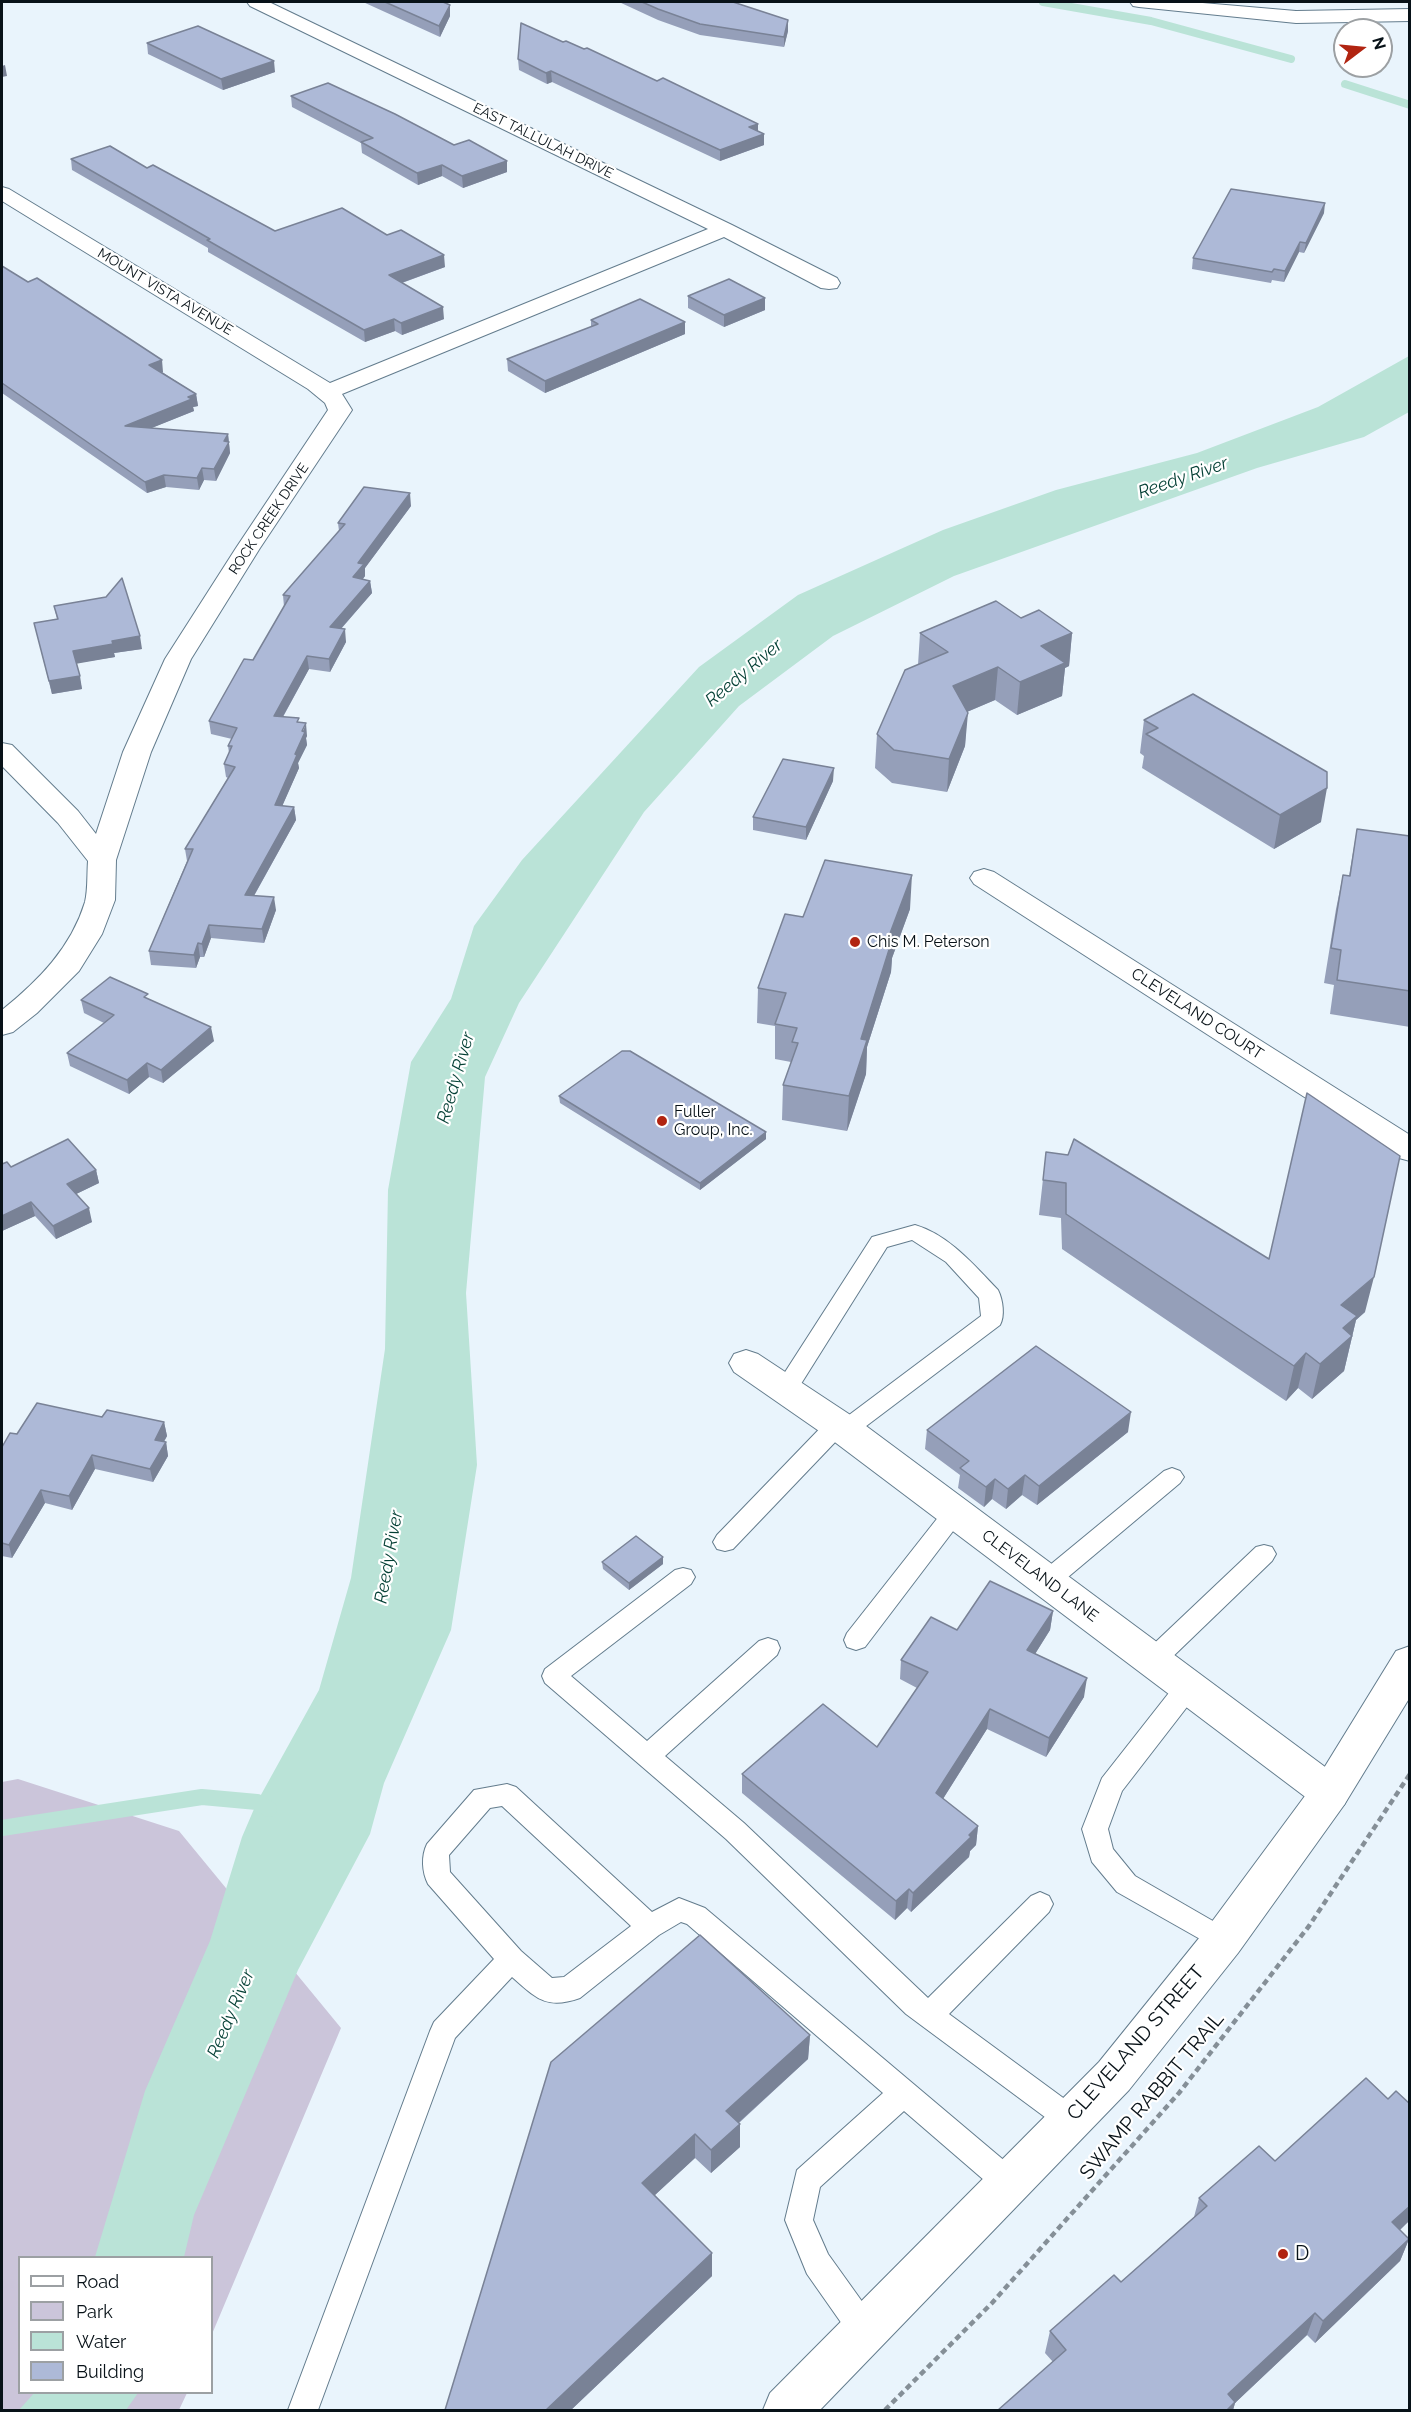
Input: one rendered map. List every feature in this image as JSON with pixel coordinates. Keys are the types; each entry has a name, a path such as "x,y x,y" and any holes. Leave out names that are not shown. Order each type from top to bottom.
{"street":[{"name":"EAST TALLULAH DRIVE","path":"256,2 725,229 829,283"},
{"path":"1139,2 1296,17 1410,15"},
{"name":"MOUNT VISTA AVENUE","path":"2,193 327,392"},
{"path":"327,392 725,229"},
{"name":"ROCK CREEK DRIVE","path":"2,1025 26,1006 68,964 87,934 100,900 102,860 137,752 178,659 248,548 337,418 340,410 338,402 327,392"},
{"path":"2,750 68,817 102,860"},
{"name":"CLEVELAND COURT","path":"984,878 1410,1150"},
{"name":"CLEVELAND LANE","path":"746,1363 842,1427 1330,1793"},
{"name":"CLEVELAND STREET","path":"787,2410 1114,2076 1223,1940 1330,1793 1410,1662"}],"lane":[{"path":"725,1542 842,1427 992,1319 990,1296 954,1257 915,1232 879,1242 786,1389"},
{"path":"1047,1581 1172,1477"},
{"path":"856,1640 955,1512"},
{"path":"1153,1660 1264,1554"},
{"path":"683,1577 554,1676 735,1831 916,2006 1071,2120"},
{"path":"647,1756 768,1648"},
{"path":"1188,1687 1111,1786 1095,1829 1101,1854 1126,1884 1223,1940"},
{"path":"650,1927 507,1795 483,1798 436,1852 437,1876 511,1959 547,1991 570,1989 650,1927 679,1910 696,1916 1009,2183"},
{"path":"930,2015 1040,1904"},
{"path":"303,2410 444,2031 511,1959"},
{"path":"865,2331 817,2264 799,2220 807,2180 903,2093"}],"path":[{"name":"SWAMP RABBIT TRAIL","path":"885,2410 992,2303 1179,2093 1309,1926 1410,1774"}],"green space":[{"path":"18,1779 179,1831 341,2028 213,2332 213,2256 18,2256 18,2394 187,2394 179,2410 2,2410 2,1782"}],"water":[{"name":"Reedy River","path":"1409,356 1409,412 1364,437 1257,468 954,576 833,636 739,706 644,812 519,1003 485,1077 466,1293 477,1465 451,1630 384,1783 370,1834 298,1970 194,2215 184,2256 95,2256 145,2091 210,1941 242,1837 257,1802 319,1690 351,1578 385,1349 388,1190 411,1062 451,999 474,926 522,860 699,667 798,595 943,530 1056,490 1197,453 1318,407"},
{"path":"33,2394 137,2394 126,2410 19,2410"}],"building":[{"path":"385,2 443,2 450,5 439,26"},
{"path":"642,2 733,2 788,20 784,37 700,24"},
{"path":"521,23 563,42 587,48 657,81 663,78 758,124 749,127 764,134 720,150 551,71 546,73 518,59"},
{"path":"198,26 274,61 221,79 147,43"},
{"path":"328,83 454,145 469,140 507,161 462,176 442,165 417,173 361,142 373,138 291,96"},
{"path":"110,146 147,168 153,165 275,231 342,208 387,235 401,230 444,255 389,275 443,307 401,323 394,319 364,330 71,159"},
{"path":"1231,189 1325,203 1306,243 1300,242 1285,271 1274,269 1272,272 1193,258"},
{"path":"2,266 28,282 37,278 162,360 149,365 196,394 188,397 192,399 125,426 228,434 224,441 229,442 214,469 202,468 197,478 164,475 145,482 2,383"},
{"path":"729,279 765,298 724,315 688,296"},
{"path":"640,299 685,322 545,381 507,359 598,324 591,320"},
{"path":"364,487 410,493 358,563 364,564 353,577 370,581 330,627 345,629 329,659 307,656 274,716 299,718 297,722 306,723 302,731 305,732 295,754 297,755 275,805 294,807 245,895 274,897 262,929 209,925 202,944 198,943 194,955 149,951 193,849 185,849 235,767 224,764 232,746 228,746 237,728 209,721 244,659 253,660 290,596 283,595 345,524 338,523"},
{"path":"122,578 140,636 112,641 113,644 73,651 80,676 49,681 34,623 58,619 54,606 106,597"},
{"path":"996,601 1021,618 1039,610 1072,633 1041,646 1065,663 1020,682 998,667 953,686 968,713 949,759 894,750 877,734 905,670 948,652 920,633"},
{"path":"1193,694 1327,772 1327,788 1280,815 1146,734 1158,728 1144,720"},
{"path":"783,759 834,768 806,827 753,817"},
{"path":"1357,829 1410,836 1410,991 1337,980 1341,950 1331,948 1343,875 1350,876"},
{"path":"825,860 912,875 889,936 893,937 861,1039 867,1040 849,1096 783,1085 798,1043 792,1042 797,1028 775,1024 786,993 758,988 785,914 803,917"},
{"path":"110,977 148,994 144,997 211,1027 161,1070 147,1063 127,1080 67,1053 114,1015 81,1000"},
{"name":"Fuller Group, Inc.","path":"622,1051 630,1051 766,1132 700,1183 559,1096"},
{"path":"1307,1093 1400,1156 1374,1277 1341,1305 1357,1316 1343,1328 1352,1336 1320,1364 1306,1353 1294,1366 1066,1214 1066,1183 1043,1180 1046,1152 1068,1155 1074,1139 1269,1259"},
{"path":"68,1139 96,1170 67,1184 89,1208 53,1226 31,1202 2,1216 2,1164 7,1162 11,1167"},
{"path":"1036,1346 1131,1412 1039,1486 1025,1475 1008,1489 995,1479 986,1487 960,1468 969,1461 927,1430"},
{"path":"37,1403 102,1417 107,1410 164,1422 155,1440 166,1442 150,1469 92,1455 69,1496 41,1490 9,1545 2,1543 2,1447 10,1433 17,1434"},
{"path":"636,1536 663,1557 629,1583 602,1562"},
{"path":"990,1581 1053,1611 1027,1650 1087,1678 1049,1738 990,1709 936,1793 978,1826 969,1835 971,1837 913,1893 909,1889 896,1901 742,1774 823,1704 877,1747 928,1672 901,1660 931,1617 957,1630"},
{"path":"700,1935 810,2035 726,2111 740,2124 711,2150 695,2134 642,2183 712,2253 546,2410 445,2410 551,2062"},
{"name":"D","path":"1366,2078 1388,2099 1396,2091 1410,2104 1410,2206 1392,2222 1409,2239 1323,2321 1315,2313 1228,2394 1235,2402 1227,2410 998,2410 1066,2350 1050,2331 1114,2275 1121,2282 1207,2206 1199,2198 1259,2146 1275,2161"}],"waterway":[{"path":"1043,2 1151,21 1291,59"},
{"path":"1345,84 1410,105"},
{"path":"2,1828 202,1797 257,1802 269,1809"}],"place":[{"name":"Chis M. Peterson","path":"855,942"},
{"name":"Fuller Group, Inc.","path":"662,1121"},
{"name":"D","path":"1283,2254"}]}
